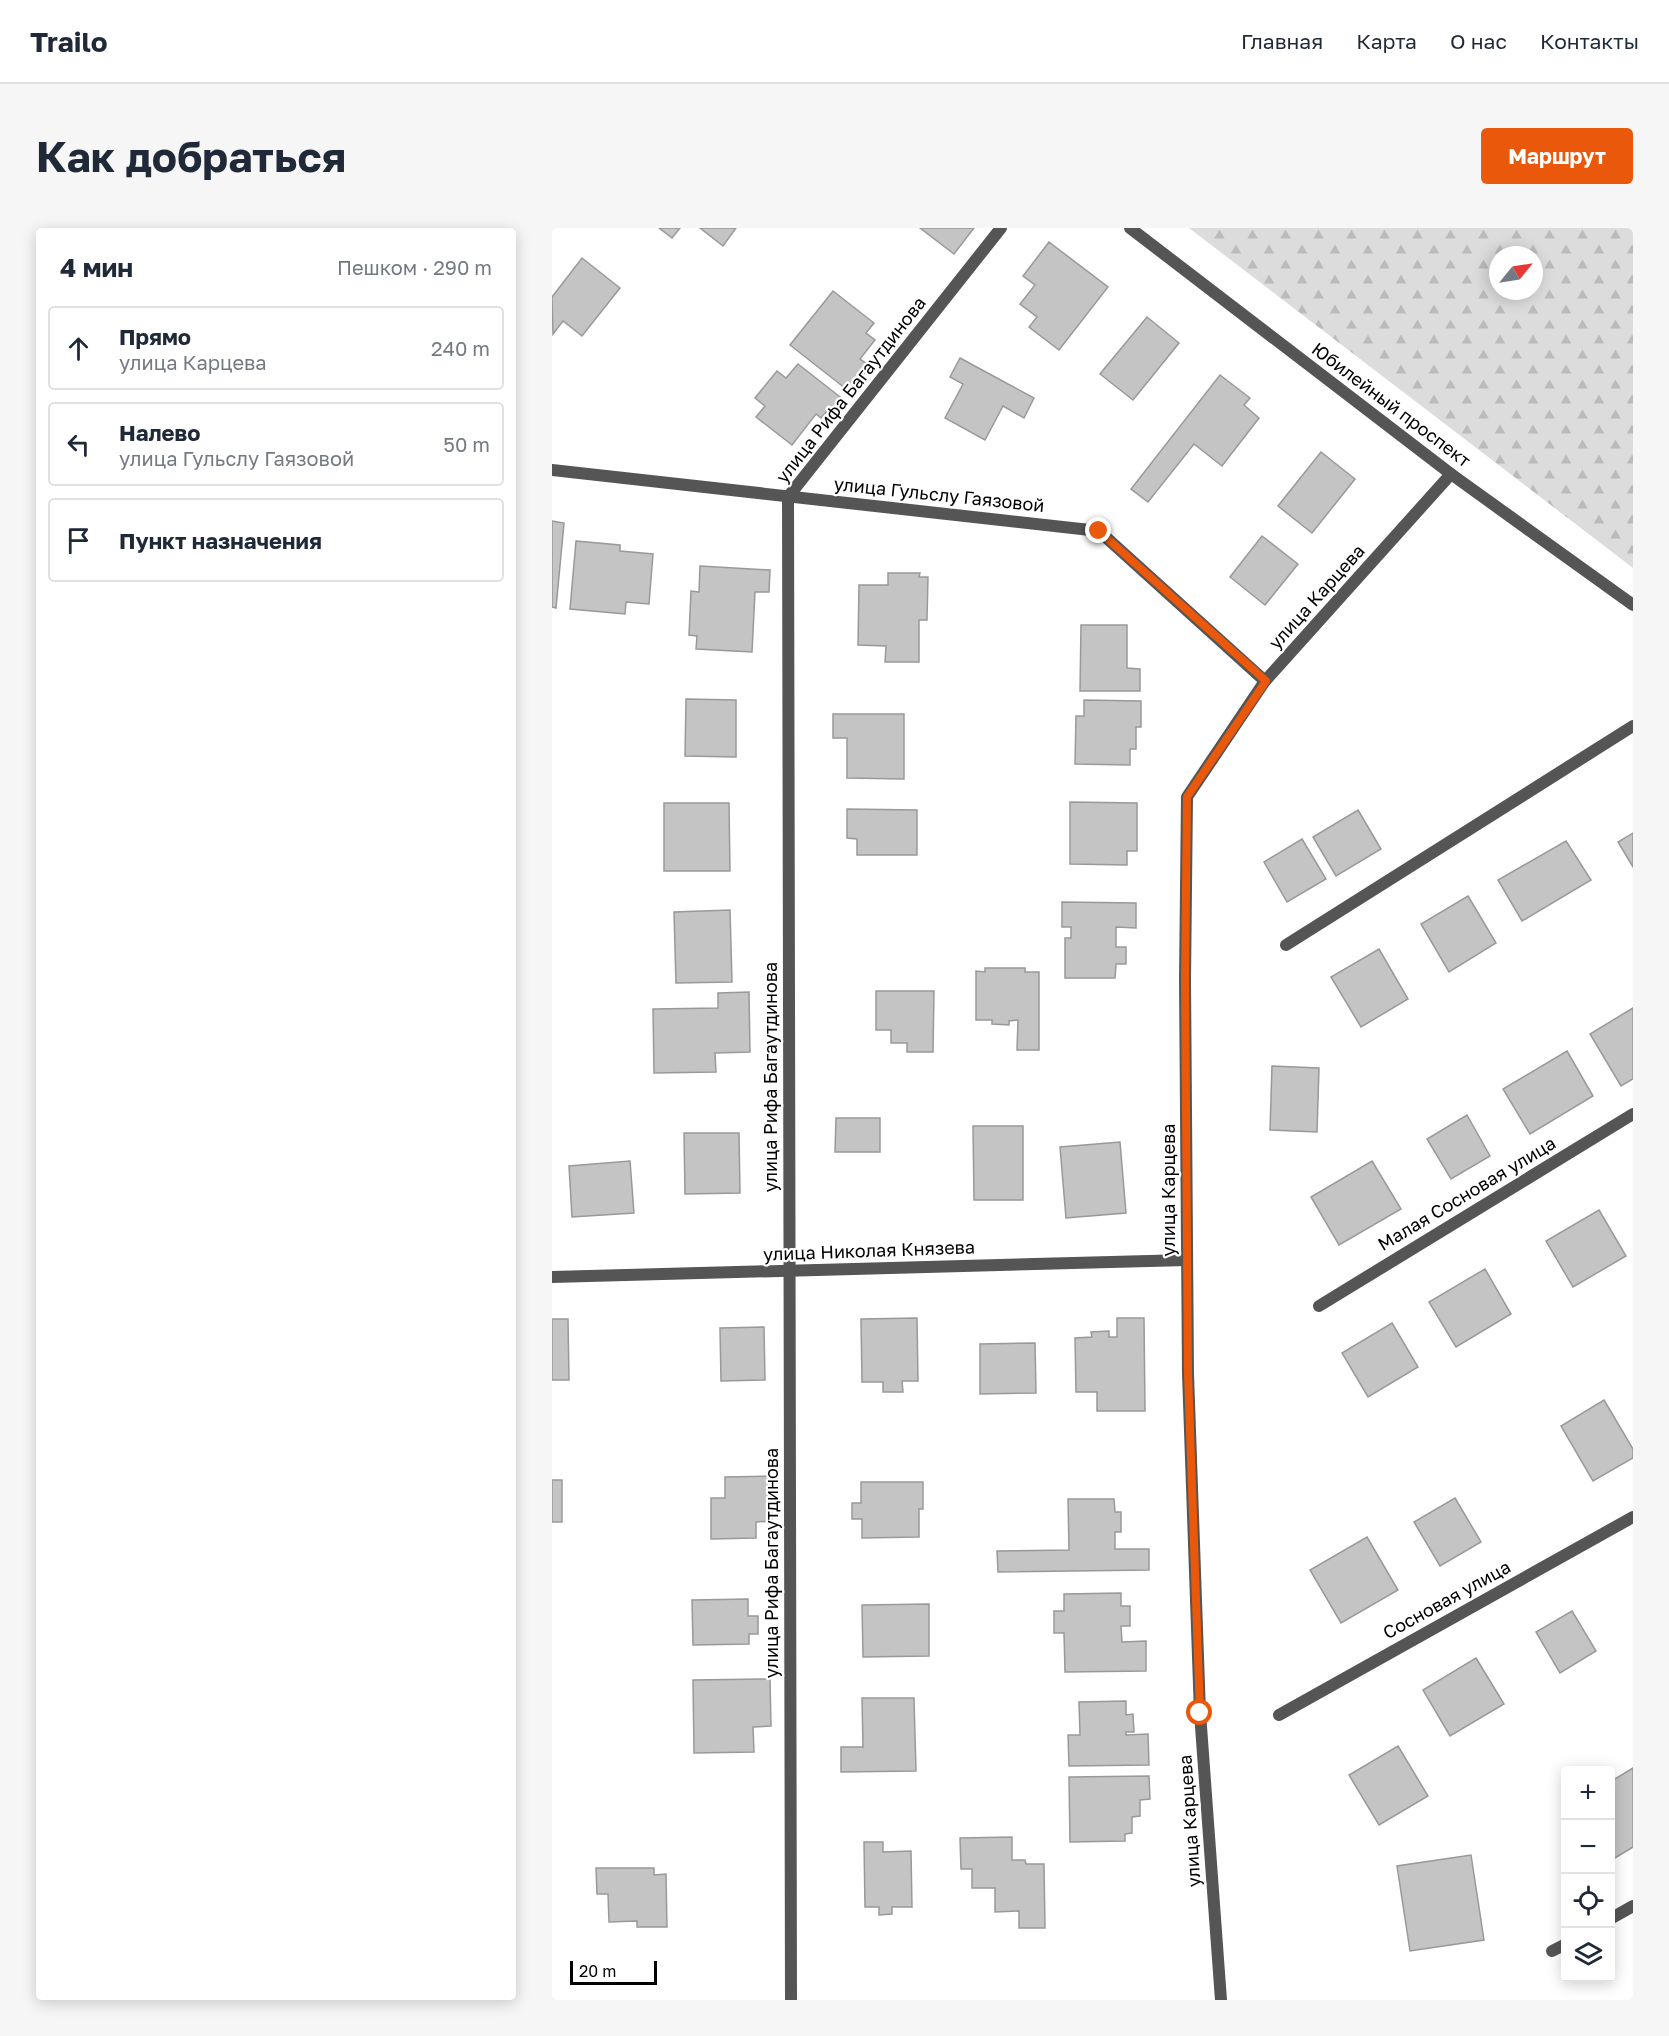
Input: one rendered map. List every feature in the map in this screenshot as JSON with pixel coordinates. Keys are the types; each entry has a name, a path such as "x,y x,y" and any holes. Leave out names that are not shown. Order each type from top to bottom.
{"street":[{"name":"улица Рифа Багаутдинова","path":"791,2000 788,497 1001,228"},
{"name":"Юбилейный проспект","path":"1130,228 1451,474 1633,605"},
{"name":"улица Гульслу Гаязовой","path":"552,470 1099,531 1266,681"},
{"name":"улица Карцева","path":"1221,2000 1200,1713 1188,1374 1185,980 1187,797 1266,681 1451,474"},
{"path":"1286,945 1633,726"},
{"name":"Малая Сосновая улица","path":"1319,1305 1633,1114"},
{"name":"улица Николая Князева","path":"552,1277 1187,1260"},
{"name":"Сосновая улица","path":"1280,1715 1633,1517"},
{"path":"1615,1917 1633,1906"},
{"path":"1552,1951 1561,1946"}],"green space":[{"path":"1189,228 1633,228 1633,568"}],"building":[{"path":"659,228 680,228 672,238"},
{"path":"700,228 736,228 723,246"},
{"path":"920,228 974,228 954,254"},
{"path":"1049,242 1108,287 1059,350 1029,327 1037,317 1020,304 1035,285 1023,276"},
{"path":"582,258 620,288 582,336 563,321 553,334 552,297"},
{"path":"833,291 874,323 866,333 875,340 860,359 870,366 850,392 790,345"},
{"path":"1147,317 1179,343 1133,400 1100,374"},
{"path":"960,358 1034,398 1024,418 1003,406 985,440 945,418 963,384 950,377"},
{"path":"798,364 844,400 833,413 828,410 821,418 816,414 792,445 756,417 765,406 755,398 777,371 786,378"},
{"path":"1220,375 1250,398 1244,405 1259,418 1222,466 1194,444 1148,502 1131,489"},
{"path":"1321,452 1355,479 1312,533 1278,506"},
{"path":"552,521 564,523 556,608 552,607"},
{"path":"1262,536 1298,564 1265,605 1230,577"},
{"path":"576,541 620,545 620,551 653,554 649,604 626,602 625,614 570,609"},
{"path":"700,566 770,570 769,592 755,592 752,652 696,649 697,636 689,635 691,591 699,592"},
{"path":"888,573 920,573 919,577 928,577 927,620 919,620 919,662 885,662 886,646 858,645 859,585 888,585"},
{"path":"1081,625 1127,625 1127,668 1140,669 1140,691 1080,691"},
{"path":"686,699 736,700 736,757 685,756"},
{"path":"1084,700 1141,701 1141,727 1136,727 1136,749 1130,749 1130,765 1075,764 1076,716 1084,716"},
{"path":"833,714 904,714 904,779 847,778 847,738 833,738"},
{"path":"1070,802 1137,803 1137,851 1127,851 1127,865 1070,864"},
{"path":"664,803 729,803 730,871 664,871"},
{"path":"847,809 917,810 917,855 857,855 857,839 847,838"},
{"path":"1358,810 1381,849 1336,876 1313,837"},
{"path":"1633,833 1633,867 1618,842"},
{"path":"1302,839 1326,879 1287,902 1264,862"},
{"path":"1566,841 1591,880 1522,921 1498,880"},
{"path":"1468,896 1496,943 1449,972 1421,924"},
{"path":"1062,902 1136,903 1136,928 1116,927 1116,947 1126,947 1126,964 1116,964 1115,978 1065,978 1065,938 1071,938 1071,927 1062,927"},
{"path":"730,910 732,982 676,983 674,912"},
{"path":"1379,949 1408,999 1361,1027 1331,977"},
{"path":"985,968 1025,968 1025,972 1039,972 1039,1050 1017,1050 1018,1020 1009,1021 1009,1025 992,1024 992,1020 976,1020 976,971 985,972"},
{"path":"876,991 934,991 933,1052 907,1052 907,1043 891,1043 891,1030 876,1030"},
{"path":"749,992 750,1052 715,1053 716,1072 654,1073 653,1009 718,1008 718,993"},
{"path":"1633,1008 1633,1079 1621,1086 1590,1034"},
{"path":"1567,1051 1593,1096 1530,1134 1503,1089"},
{"path":"1272,1066 1319,1068 1317,1132 1270,1130"},
{"path":"1467,1115 1490,1156 1451,1179 1427,1139"},
{"path":"836,1118 880,1118 880,1152 835,1152"},
{"path":"973,1126 1023,1126 1023,1200 974,1200"},
{"path":"684,1133 739,1133 740,1193 685,1194"},
{"path":"1120,1142 1126,1213 1066,1218 1060,1147"},
{"path":"630,1161 634,1213 572,1217 569,1166"},
{"path":"1372,1161 1401,1209 1339,1245 1311,1197"},
{"path":"1599,1210 1626,1256 1573,1287 1546,1241"},
{"path":"1485,1269 1511,1314 1456,1347 1429,1302"},
{"path":"917,1318 918,1381 902,1381 903,1392 883,1392 883,1382 862,1382 861,1319"},
{"path":"1117,1318 1144,1318 1145,1411 1097,1411 1097,1392 1076,1392 1075,1338 1092,1337 1091,1332 1109,1331 1109,1337 1117,1337"},
{"path":"552,1319 568,1319 569,1380 552,1380"},
{"path":"1392,1323 1418,1367 1368,1397 1342,1353"},
{"path":"764,1327 765,1380 721,1381 720,1328"},
{"path":"1035,1343 1036,1393 980,1394 980,1344"},
{"path":"1604,1400 1633,1449 1633,1458 1593,1481 1561,1426"},
{"path":"771,1476 772,1521 756,1522 756,1538 711,1539 711,1498 725,1498 725,1477"},
{"path":"552,1480 562,1480 562,1522 552,1522"},
{"path":"861,1482 923,1482 923,1509 919,1509 919,1537 862,1538 862,1519 852,1519 852,1503 861,1503"},
{"path":"1455,1498 1481,1542 1440,1566 1414,1522"},
{"path":"1068,1499 1114,1499 1115,1512 1121,1512 1121,1532 1115,1532 1115,1549 1149,1549 1149,1570 998,1572 997,1551 1069,1550"},
{"path":"1367,1537 1398,1590 1341,1623 1310,1570"},
{"path":"1121,1593 1121,1606 1130,1606 1130,1626 1121,1626 1122,1642 1146,1641 1146,1671 1065,1672 1064,1633 1054,1633 1054,1611 1064,1611 1064,1594"},
{"path":"748,1599 748,1616 758,1616 758,1634 749,1634 749,1644 693,1645 692,1600"},
{"path":"929,1604 929,1656 863,1657 862,1605"},
{"path":"1572,1611 1596,1651 1560,1673 1536,1632"},
{"path":"1476,1658 1504,1704 1450,1736 1423,1690"},
{"path":"770,1679 771,1726 753,1727 754,1752 694,1753 693,1680"},
{"path":"862,1698 914,1698 916,1771 841,1772 841,1747 863,1747"},
{"path":"1126,1701 1126,1715 1133,1714 1134,1732 1126,1732 1126,1735 1148,1734 1149,1765 1069,1766 1068,1735 1080,1735 1079,1702"},
{"path":"1398,1746 1428,1796 1379,1825 1349,1775"},
{"path":"1633,1768 1633,1847 1615,1858 1615,1820 1615,1779"},
{"path":"1149,1776 1150,1799 1140,1800 1140,1816 1132,1817 1132,1833 1125,1834 1125,1841 1070,1842 1069,1777"},
{"path":"1012,1837 1012,1860 1025,1860 1026,1864 1044,1864 1045,1928 1019,1928 1019,1911 995,1912 995,1888 972,1888 972,1869 961,1869 960,1838"},
{"path":"864,1842 883,1842 883,1852 911,1851 912,1907 892,1907 892,1914 879,1915 879,1907 865,1907"},
{"path":"1471,1855 1484,1940 1410,1951 1397,1866"},
{"path":"596,1868 654,1868 654,1875 666,1874 667,1927 637,1927 637,1921 609,1922 608,1894 597,1894"}],"route":[{"path":"1099,531 1266,681 1187,797 1185,980 1188,1374 1200,1713"}]}
